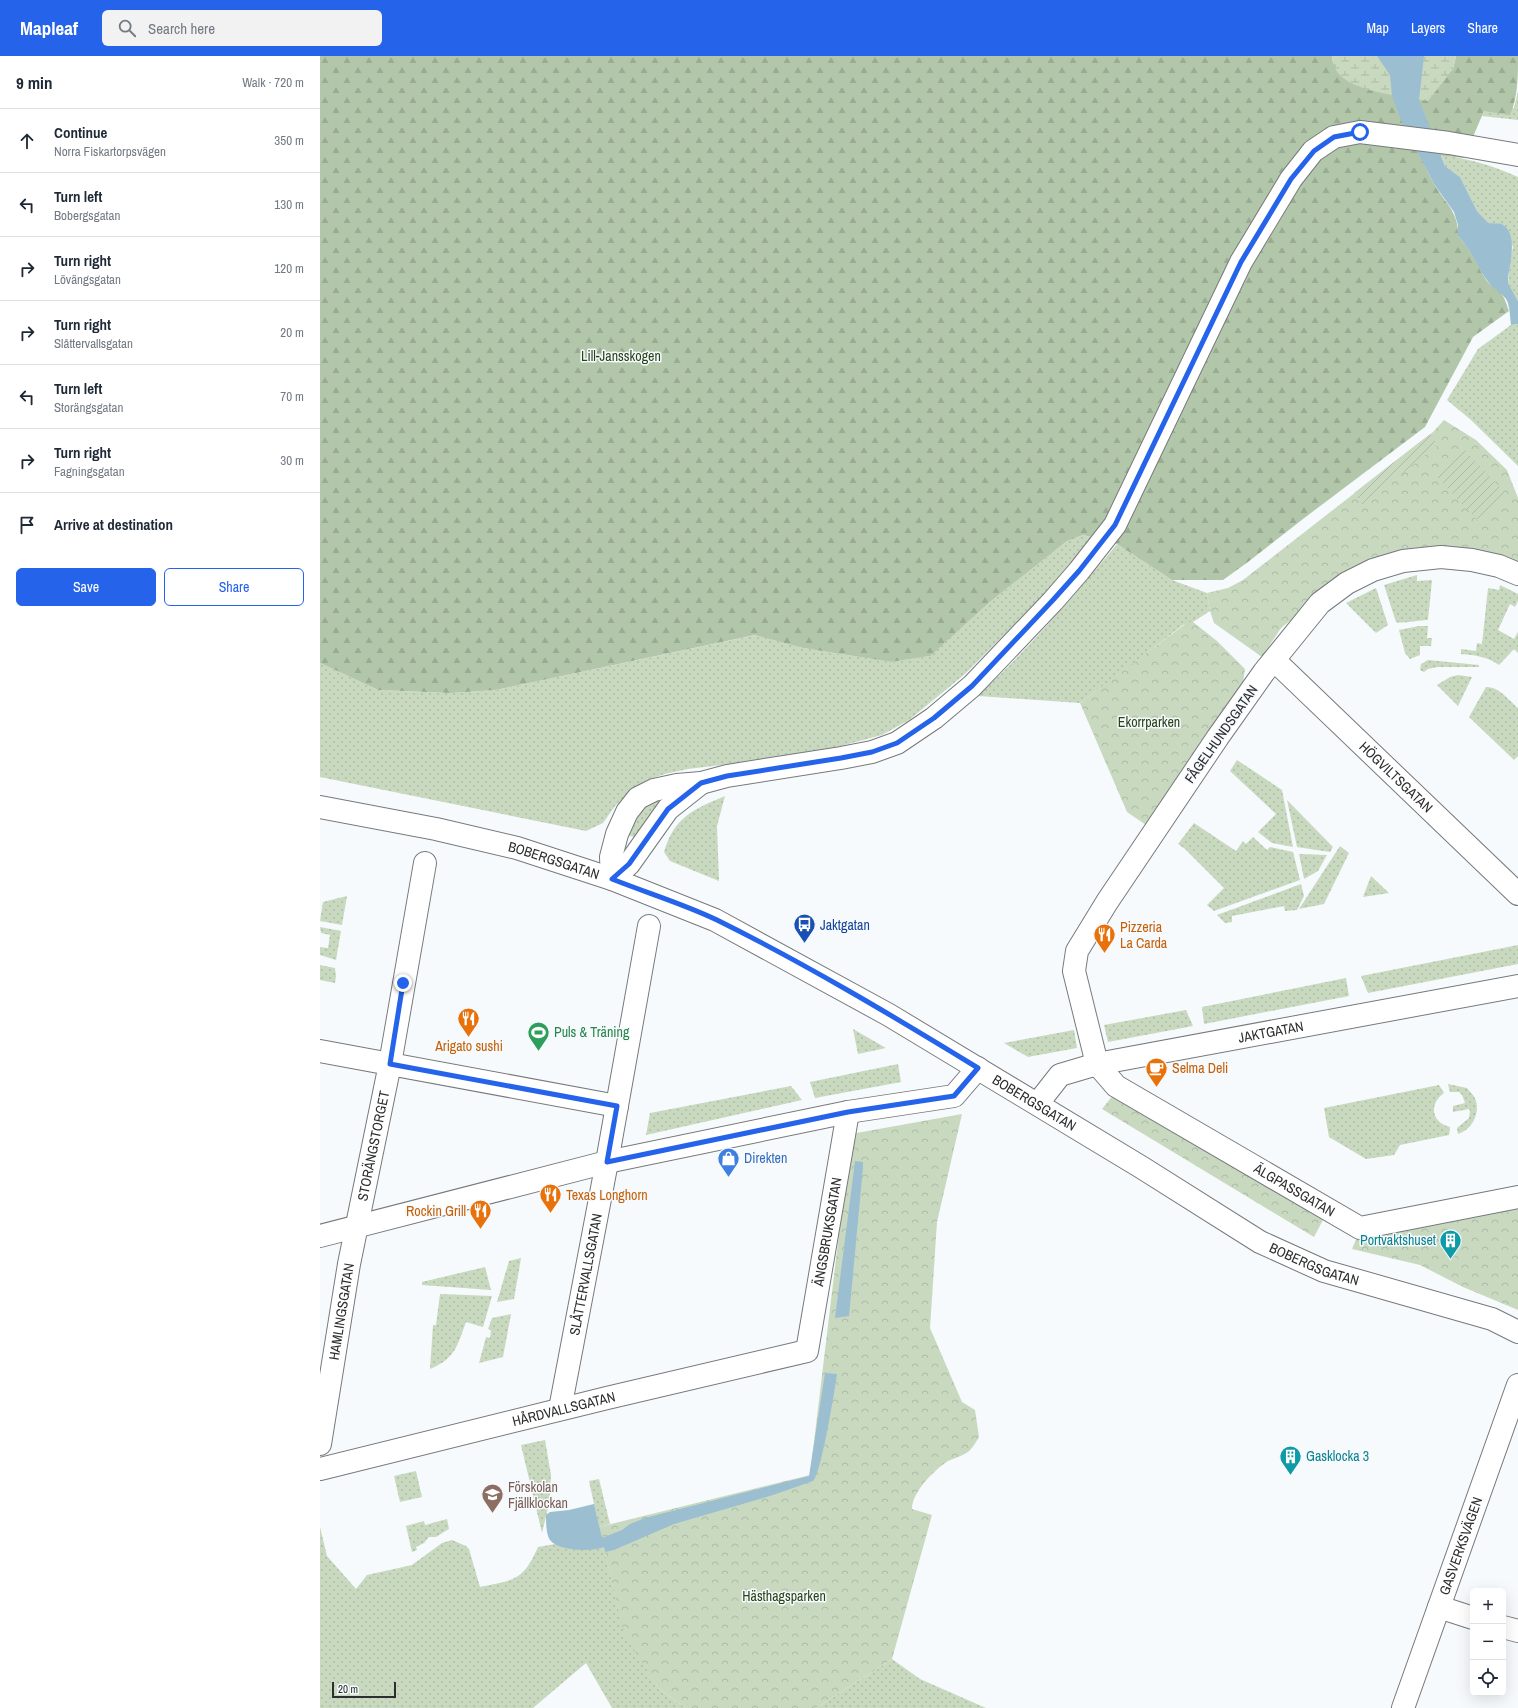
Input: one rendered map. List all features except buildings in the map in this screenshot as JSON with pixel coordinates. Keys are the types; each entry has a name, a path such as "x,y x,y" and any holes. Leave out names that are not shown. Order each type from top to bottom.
{"street":[{"path":"612,879 611,857 617,834 626,812 638,798 654,790 677,785 701,783 727,776 872,752 897,743 934,718 972,686 1079,571 1115,525 1241,262 1291,179 1314,151 1334,137 1360,132 1449,143 1518,155"},
{"name":"FÅGELHUNDSGATAN","path":"1097,1064 1074,971 1077,951 1107,902 1218,737 1264,672 1320,603 1347,583 1373,570 1402,561 1441,557 1472,560 1499,566 1518,574"},
{"name":"HÖGVILTSGATAN","path":"1274,660 1518,894"},
{"path":"612,879 629,864 668,809 701,783"},
{"name":"BOBERGSGATAN","path":"320,807 436,829 517,848 612,879 715,920 889,1015 1038,1104 1260,1242 1324,1271 1492,1319 1518,1332"},
{"name":"STORÄNGSTORGET","path":"356,1228 390,1064 425,863"},
{"name":"SLÅTTERVALLSGATAN","path":"560,1409 607,1162 649,926"},
{"name":"JAKTGATAN","path":"1038,1104 1060,1075 1097,1064 1518,986"},
{"path":"320,1051 617,1106"},
{"name":"ÄLGPASSGATAN","path":"1097,1064 1116,1086 1360,1228 1518,1197"},
{"path":"320,1236 356,1228 607,1162 848,1112 954,1096 978,1068"},
{"name":"ÄNGSBRUKSGATAN","path":"807,1351 848,1112"},
{"name":"HAMLINGSGATAN","path":"320,1444 356,1228"},
{"name":"HÅRDVALLSGATAN","path":"320,1469 560,1409 807,1351"},
{"name":"GASVERKSVÄGEN","path":"1403,1708 1518,1385"},
{"path":"1439,1607 1470,1617"},
{"path":"1506,1628 1518,1631"}],"green space":[{"name":"Lill-Jansskogen","path":"320,56 1332,56 1333,63 1453,69 1456,56 1518,56 1518,79 1516,94 1510,115 1484,111 1464,158 1419,153 1438,191 1454,214 1458,228 1458,236 1469,251 1486,280 1502,295 1509,311 1473,337 1425,427 1223,580 1172,580 1117,544 1083,535 1067,541 990,602 930,656 891,662 803,648 755,635 496,690 451,693 378,690 320,663"},
{"path":"1332,56 1456,56 1453,69 1428,101 1369,90 1348,82 1337,72"},
{"path":"1518,91 1518,120 1482,116 1484,111 1514,108"},
{"path":"1441,155 1480,163 1518,177 1518,301 1508,283 1513,247 1498,223 1488,224 1477,211 1460,177 1445,166"},
{"path":"1518,324 1518,466 1471,420 1447,400 1478,349 1511,325"},
{"path":"1444,420 1476,440 1507,470 1518,498 1518,567 1439,552 1317,599 1281,628 1262,657 1214,623 1207,593 1228,588 1243,580 1433,432"},
{"path":"1430,434 1438,445 1363,505 1354,493"},
{"path":"1465,450 1508,496 1480,523 1437,477"},
{"path":"1083,535 1093,538 1047,592 965,674 909,720 882,735 837,747 746,762 688,769 647,780 615,806 603,823 586,831 320,777 320,663 378,690 451,693 496,690 756,635 803,648 891,662 929,656 990,602 1067,541"},
{"path":"1117,544 1172,580 1207,593 1210,611 1193,622 1183,625 1080,703 978,696 1015,660 1050,622"},
{"path":"1417,575 1417,581 1432,580 1428,620 1402,623 1396,622 1384,585"},
{"path":"1500,585 1518,594 1518,601 1515,607 1510,604 1498,630 1514,639 1518,632 1518,653 1514,649 1499,665 1481,657 1461,654 1461,649 1476,651 1477,643 1482,644 1488,588 1499,590"},
{"path":"1376,588 1388,625 1376,633 1346,603"},
{"name":"Ekorrparken","path":"1188,622 1193,622 1217,641 1245,669 1243,683 1146,825 1127,812 1080,703"},
{"path":"1419,626 1428,626 1427,638 1432,638 1431,646 1420,646 1420,655 1410,659 1405,653 1399,630"},
{"path":"1428,660 1479,665 1479,667 1438,667 1428,669 1424,672 1420,670 1421,664"},
{"path":"1458,675 1472,677 1458,706 1437,685 1450,677"},
{"path":"1486,687 1499,691 1518,708 1518,756 1514,760 1469,717"},
{"path":"1237,760 1282,790 1293,847 1272,843 1258,832 1276,814 1230,771"},
{"path":"666,796 634,837 623,834 642,806"},
{"path":"725,796 717,826 719,881 670,861 664,852 673,830 680,822 695,810"},
{"path":"1287,800 1333,847 1330,852 1297,847"},
{"path":"1194,823 1236,851 1243,841 1246,844 1253,837 1267,850 1270,847 1293,852 1300,880 1214,911 1207,905 1224,888 1185,849 1178,844"},
{"path":"1340,846 1349,853 1324,904 1299,909"},
{"path":"1299,854 1327,855 1318,871 1304,879"},
{"path":"1371,876 1389,893 1363,897"},
{"path":"1301,884 1304,896 1297,910 1285,911 1284,906 1232,916 1232,922 1225,923 1217,915"},
{"path":"347,896 342,925 320,921 323,902"},
{"path":"320,927 341,931 336,960 320,955 320,947 328,948 330,935 321,933"},
{"path":"1518,945 1518,964 1368,993 1361,976"},
{"path":"320,965 335,968 335,983 320,980"},
{"path":"1346,978 1349,996 1204,1024 1202,1007"},
{"path":"1186,1010 1193,1026 1108,1042 1104,1025"},
{"path":"853,1029 886,1048 858,1054"},
{"path":"1074,1030 1077,1048 1028,1057 1004,1043"},
{"path":"898,1064 901,1082 815,1098 810,1082"},
{"path":"1448,1084 1467,1088 1474,1096 1477,1106 1477,1112 1473,1121 1467,1129 1458,1134 1457,1128 1469,1118 1470,1111 1469,1109 1453,1112 1453,1106 1465,1103 1459,1092 1450,1092"},
{"path":"1439,1085 1444,1093 1436,1102 1434,1113 1439,1122 1450,1127 1449,1135 1400,1145 1394,1155 1366,1159 1329,1137 1324,1108"},
{"path":"791,1086 802,1100 646,1135 650,1113"},
{"path":"1114,1094 1324,1218 1314,1237 1102,1109"},
{"name":"Hästhagsparken","path":"962,1114 937,1222 930,1328 962,1402 975,1410 979,1437 968,1452 948,1461 936,1470 925,1482 913,1502 912,1509 932,1515 892,1659 816,1708 686,1708 659,1689 624,1634 599,1527 810,1475 851,1134"},
{"path":"1518,1207 1518,1310 1463,1287 1420,1265 1352,1249 1357,1237"},
{"path":"521,1258 514,1299 497,1302 509,1261"},
{"path":"485,1267 491,1290 422,1285 422,1282"},
{"path":"440,1294 492,1296 483,1327 466,1322 458,1345 450,1356 439,1365 430,1369 433,1325 436,1325"},
{"path":"511,1314 503,1357 479,1363 486,1337 490,1338 491,1330 488,1329 492,1318"},
{"path":"914,1336 923,1381 928,1380 933,1408 928,1421 921,1427 906,1449 885,1495 870,1514 863,1527 842,1578 836,1601 836,1631 830,1638 775,1678 703,1688 693,1688 682,1683 626,1635 659,1689 686,1708 612,1708 586,1663 533,1708 320,1708 320,1527 327,1556 356,1589 367,1575 412,1565 442,1543 452,1540 466,1546 469,1549 480,1587 501,1583 522,1573 533,1558 538,1547 578,1540 599,1527 618,1607 693,1676 769,1668 816,1631 869,1345"},
{"path":"545,1440 551,1475 549,1504 542,1533 521,1445"},
{"path":"416,1471 422,1497 400,1502 394,1476"},
{"path":"599,1479 610,1524 599,1527 589,1481"},
{"path":"447,1519 449,1529 436,1537 429,1537 424,1543 416,1547 417,1550 412,1552 406,1526 424,1521 425,1525"},
{"path":"892,1659 920,1679 986,1708 816,1708"}],"water":[{"path":"1377,56 1424,56 1419,100 1445,166 1460,177 1477,211 1488,223 1503,225 1508,229 1512,242 1512,249 1508,283 1518,301 1518,324 1511,325 1507,300 1489,283 1467,247 1458,236 1458,225 1454,212 1434,184 1401,120 1392,96 1390,75"},
{"path":"855,1161 863,1162 863,1167 849,1316 835,1318"},
{"path":"825,1373 837,1374 824,1448 820,1464 813,1481 773,1495 674,1524 614,1550 605,1552 604,1547 591,1550 575,1550 554,1544 550,1540 547,1531 546,1515 550,1512 569,1510 594,1504 602,1538 645,1518 809,1476"}],"place":[{"name":"Jaktgatan","path":"805,944"},
{"name":"Pizzeria La Carda","path":"1104,954"},
{"name":"Arigato sushi","path":"469,1038"},
{"name":"Puls & Träning","path":"539,1052"},
{"name":"Selma Deli","path":"1157,1088"},
{"name":"Direkten","path":"728,1178"},
{"name":"Texas Longhorn","path":"550,1214"},
{"name":"Rockin Grill","path":"481,1230"},
{"name":"Portvaktshuset","path":"1451,1260"},
{"name":"Gasklocka 3","path":"1291,1476"},
{"name":"Förskolan Fjällklockan","path":"492,1514"}],"route":[{"path":"403,983 390,1064 617,1106 607,1162 848,1112 954,1096 966,1084 978,1068 889,1015 752,939 715,920 612,879 629,864 654,826 668,809 701,783 727,776 872,752 897,743 934,718 972,686 1079,571 1115,525 1241,262 1291,179 1314,151 1334,137 1360,132"}]}
